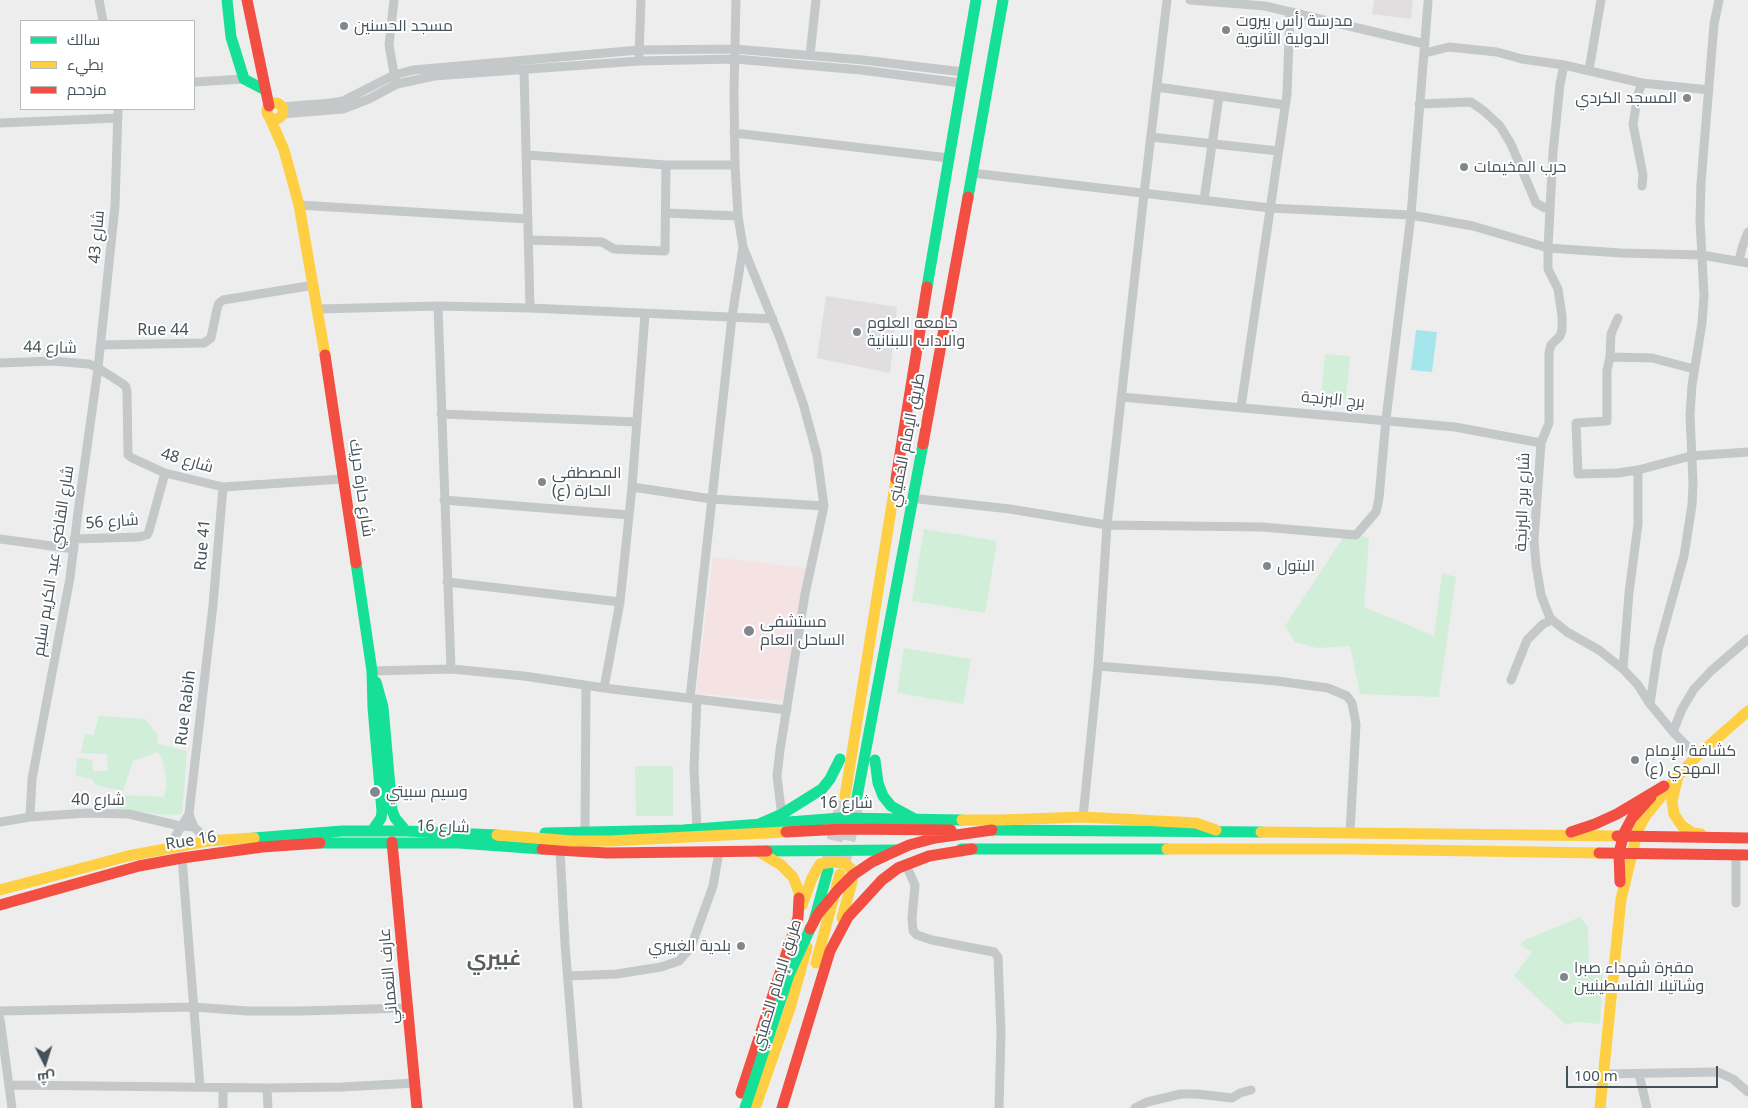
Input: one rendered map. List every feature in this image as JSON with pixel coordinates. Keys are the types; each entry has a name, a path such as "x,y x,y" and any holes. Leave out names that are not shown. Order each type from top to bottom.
{"main road":[{"path":"227,0 232,37 244,79 265,90"},
{"path":"247,0 265,90"},
{"name":"طريق الإمام الخميني","path":"845,796 922,308 976,0"},
{"name":"طريق الإمام الخميني","path":"857,797 936,378 1002,0"},
{"name":"شارع حارة حريك","path":"265,90 269,106 266,112 278,114 284,150 299,205 314,285 372,671 383,707 382,758"},
{"path":"922,308 946,314"},
{"path":"890,512 881,528 874,554 835,788 835,795 841,803 851,806 861,803 866,797 875,760 907,583 918,499 918,472"},
{"path":"1600,1108 1621,899 1636,837 1646,815 1681,773 1697,756 1748,711"},
{"path":"372,831 378,825 381,818 382,758"},
{"path":"382,758 392,810 400,825 406,831"},
{"path":"782,818 822,789 834,773 840,759"},
{"path":"875,760 878,783 883,796 895,809 915,819"},
{"path":"1621,899 1619,853 1626,827 1638,810 1681,773"},
{"path":"1681,773 1672,801 1675,818 1687,830 1716,838"},
{"path":"1552,836 1576,831 1595,824 1617,814 1664,786"},
{"name":"شارع 16","path":"465,834 683,830 760,824 782,818 1001,820 1083,817 1196,823 1226,833"},
{"name":"شارع 16","path":"465,834 610,842 843,829 992,830"},
{"path":"683,830 696,833 700,839 700,844 697,848 688,853"},
{"path":"745,1108 789,975 800,948 818,914 853,875 872,862 909,845 934,838 992,830 1212,833 1350,832 1748,838"},
{"name":"شارع 16","path":"0,890 128,856 168,848 208,841 315,832 372,831 392,836 459,844 607,853 972,849"},
{"path":"392,836 406,831 465,834"},
{"name":"Rue 16","path":"0,905 139,866 182,858 262,847 392,836"},
{"name":"عارف النعماني","path":"392,836 417,1108"},
{"path":"830,951 844,921 882,880 906,865 929,856 972,849 1350,849 1748,856"},
{"path":"758,851 781,865 793,877 799,892 798,918"},
{"path":"738,1108 812,878 820,864 832,862 845,863 853,872 851,888 782,1108"},
{"name":"طريق الإمام الخميني","path":"755,1108 790,1008 828,870"},
{"name":"طريق الإمام الخميني","path":"771,1108 818,956 840,874"}],"street":[{"path":"99,0 103,20"},
{"path":"394,0 389,44 395,80"},
{"path":"639,61 641,0"},
{"path":"736,0 734,164 738,216 743,246 773,319 812,434 824,506 805,594 778,776 782,818"},
{"path":"810,56 816,0"},
{"path":"1083,817 1098,666 1107,525 1167,0"},
{"path":"1190,0 1265,6 1425,49 1450,47 1497,52 1522,59 1589,70 1642,83 1709,90"},
{"path":"1589,70 1601,0"},
{"path":"1650,704 1658,650 1684,556 1692,505 1690,415 1704,296 1700,220 1714,24 1719,0"},
{"path":"918,499 1010,509 1107,525 1262,527 1356,535 1376,512 1379,498 1386,419 1411,215 1428,2"},
{"path":"1241,407 1286,105 1290,12"},
{"path":"278,114 343,101 395,80 408,71 434,66 639,50 735,49 863,60 962,78"},
{"path":"395,80 639,61 735,59 962,78"},
{"name":"شارع برج البرنجة","path":"1564,65 1560,84 1554,142 1548,248 1548,269 1558,289 1562,323 1560,336 1551,345 1549,353 1549,423 1541,443 1534,540 1541,595 1545,609 1552,620 1567,632 1599,650 1623,669 1638,685 1650,704 1673,732 1697,756"},
{"path":"524,70 530,308"},
{"path":"195,82 244,79"},
{"path":"1642,83 1638,94 1633,124 1643,175 1642,186"},
{"path":"1158,87 1286,105"},
{"path":"1204,200 1219,96"},
{"path":"1419,104 1472,102 1484,111 1500,126 1511,144 1536,203 1545,208 1550,208"},
{"path":"0,123 118,113"},
{"name":"شارع 43","path":"98,368 115,206 118,113"},
{"path":"734,133 949,158"},
{"path":"1151,137 1278,150"},
{"path":"527,156 666,164 734,164"},
{"path":"528,240 602,242 614,249 665,251 666,164"},
{"path":"972,173 1270,208 1411,215 1473,226 1548,248 1621,254 1702,255 1744,262 1742,248 1748,232"},
{"path":"299,205 527,219"},
{"path":"666,213 738,216"},
{"path":"697,829 693,698 732,317 743,246"},
{"name":"Rue 44","path":"100,345 204,343 211,338 219,303 223,300 314,285"},
{"path":"318,309 438,306 530,308 773,319"},
{"path":"438,306 451,669"},
{"path":"604,688 620,602 632,488 645,314"},
{"path":"1618,318 1612,334 1607,370 1607,421 1576,423 1578,474 1618,473 1638,470 1691,456 1748,452"},
{"path":"1610,357 1652,358 1694,369"},
{"name":"شارع 44","path":"0,363 52,361 88,364 98,368"},
{"name":"شارع 48","path":"98,368 126,387 128,455 132,458 165,473 223,487 342,479"},
{"name":"شارع القاضي عبد الكريم سليم","path":"30,818 34,764 70,578 98,368"},
{"name":"برج البرنجة","path":"1121,397 1455,426 1541,443"},
{"path":"442,414 637,422"},
{"path":"1623,669 1629,593 1638,524 1638,470"},
{"name":"شارع 56","path":"74,539 139,537 147,535 150,531 165,473"},
{"name":"Rue 41","path":"213,605 223,487"},
{"path":"632,488 712,498 824,506"},
{"path":"444,500 629,515"},
{"path":"0,539 74,549"},
{"path":"447,582 620,602"},
{"name":"Rue Rabih","path":"208,841 194,828 189,814 213,605"},
{"path":"1511,680 1527,640 1543,624 1552,620"},
{"path":"1673,732 1682,709 1694,690 1711,671 1748,639"},
{"path":"1098,666 1277,681 1328,688 1347,696 1352,703 1356,724 1350,832"},
{"path":"372,671 451,669 531,677 586,686 787,710"},
{"path":"585,833 586,686"},
{"name":"شارع 40","path":"0,822 87,813 129,814 194,828"},
{"path":"168,848 189,814"},
{"path":"560,850 578,1108"},
{"path":"568,976 617,974 661,968 680,960 691,947 713,886 719,852"},
{"path":"1736,856 1736,903"},
{"path":"182,858 200,1086"},
{"path":"906,865 915,885 912,926 918,935 932,940 994,952 998,957 1001,1033 999,1108"},
{"path":"0,1011 194,1007 300,1012 408,1008"},
{"path":"0,1019 12,1108"},
{"path":"1604,1074 1718,1072 1734,1079 1748,1092"},
{"path":"1639,1074 1647,1108"},
{"path":"10,1085 267,1088 342,1087 416,1083"},
{"path":"223,1088 223,1108"},
{"path":"267,1088 268,1108"},
{"path":"1135,1108 1147,1102 1181,1094 1232,1098 1240,1093 1251,1090"}],"shaded area":[{"path":"1374,0 1413,0 1411,19 1372,14"},
{"name":"جامعه العلوم والاداب اللبنانية","path":"826,296 897,307 890,373 817,358"},
{"name":"مستشفى الساحل العام","path":"713,557 806,568 783,701 696,693"}],"green space":[{"path":"1325,354 1350,356 1346,399 1321,397"},
{"path":"924,529 997,541 985,613 912,601"},
{"path":"1346,533 1369,538 1364,607 1434,636 1442,573 1456,577 1439,697 1360,694 1350,646 1317,648 1295,642 1285,626"},
{"path":"904,648 971,659 963,704 897,693"},
{"path":"99,716 145,719 157,734 158,744 187,751 182,814 167,815 116,809 121,795 164,797 167,782 162,759 158,752 133,761 123,791 95,785 92,779 76,776 77,757 92,760 93,771 108,771 107,754 81,753 85,733 93,736"},
{"path":"635,766 673,766 673,816 636,816"},
{"path":"1580,917 1588,927 1589,973 1603,974 1600,1024 1577,1022 1566,1025 1514,976 1532,952 1520,945 1525,940"}],"water":[{"path":"1416,330 1437,332 1432,372 1411,370"}],"tunnel":[{"path":"829,864 845,796"},
{"path":"842,864 857,797"}],"traffic: fast":[{"path":"227,0 231,37 244,79 265,90"},
{"path":"927,287 976,0"},
{"path":"968,197 1003,0"},
{"path":"857,797 923,444"},
{"path":"356,563 372,671 373,708 382,811 381,818 372,831"},
{"path":"376,682 383,707 392,810 395,818 406,831"},
{"path":"759,824 782,814 822,789 830,779 840,759"},
{"path":"875,760 878,783 883,796 891,806 915,819"},
{"path":"545,833 683,830 841,818 962,820"},
{"path":"992,830 1261,832"},
{"path":"254,838 342,831 406,831 497,835"},
{"path":"320,843 459,843 542,849"},
{"path":"961,849 1167,849"},
{"path":"767,851 897,850"},
{"path":"814,921 828,870"},
{"path":"745,1108 789,975 810,929"}],"traffic: slow":[{"path":"275,103 281,105 283,111 281,117 275,119 269,117 267,111 269,105 275,103"},
{"path":"270,118 284,150 299,205 325,355"},
{"path":"845,796 896,479"},
{"path":"1600,1108 1621,899 1638,830 1646,815 1678,776 1697,756 1748,711"},
{"path":"1678,776 1672,801 1674,814 1682,826 1693,833 1701,834"},
{"path":"962,820 1083,817 1196,823 1216,830"},
{"path":"497,835 572,841 610,841 786,832"},
{"path":"1261,832 1617,836"},
{"path":"0,890 128,856 208,841 254,838"},
{"path":"1167,849 1350,849 1599,853"},
{"path":"758,851 781,865 793,877 799,892 799,898"},
{"path":"802,905 812,878 820,864 832,862 845,863 852,870 852,882 842,918"},
{"path":"816,963 840,874"},
{"path":"755,1108 790,1008 807,947"}],"traffic: jam":[{"path":"247,0 269,106"},
{"path":"923,444 968,197"},
{"path":"896,479 927,287"},
{"path":"325,355 356,563"},
{"path":"1571,832 1617,814 1664,786"},
{"path":"1620,882 1619,853 1624,833 1632,818 1651,797"},
{"path":"786,832 843,829 951,830"},
{"path":"810,929 818,914 838,890 853,875 872,862 909,845 935,838 992,830"},
{"path":"1617,836 1748,838"},
{"path":"392,842 417,1108"},
{"path":"0,905 139,866 262,847 320,843"},
{"path":"542,849 607,853 767,851"},
{"path":"782,1108 830,951 848,917 882,880 898,868 929,856 972,849"},
{"path":"1599,853 1748,855"},
{"path":"741,1093 798,918 799,898"}],"place":[{"name":"مسجد الحسنين","path":"344,26"},
{"name":"مدرسة رأس بيروت الدولية الثانوية","path":"1226,30"},
{"name":"المسجد الكردي","path":"1687,98"},
{"name":"حرب المخيمات","path":"1464,167"},
{"name":"جامعه العلوم والاداب اللبنانية","path":"857,332"},
{"name":"المصطفى الحارة (ع)","path":"542,482"},
{"name":"البتول","path":"1267,566"},
{"name":"مستشفى الساحل العام","path":"749,631"},
{"name":"كشافة الإمام المهدي (ع)","path":"1635,760"},
{"name":"وسيم سبيتي","path":"375,792"},
{"name":"بلدية الغبيري","path":"741,946"},
{"name":"مقبرة شهداء صبرا وشاتيلا الفلسطينيين","path":"1564,977"}],"district":[{"name":"غبيري","path":"494,959"}]}
